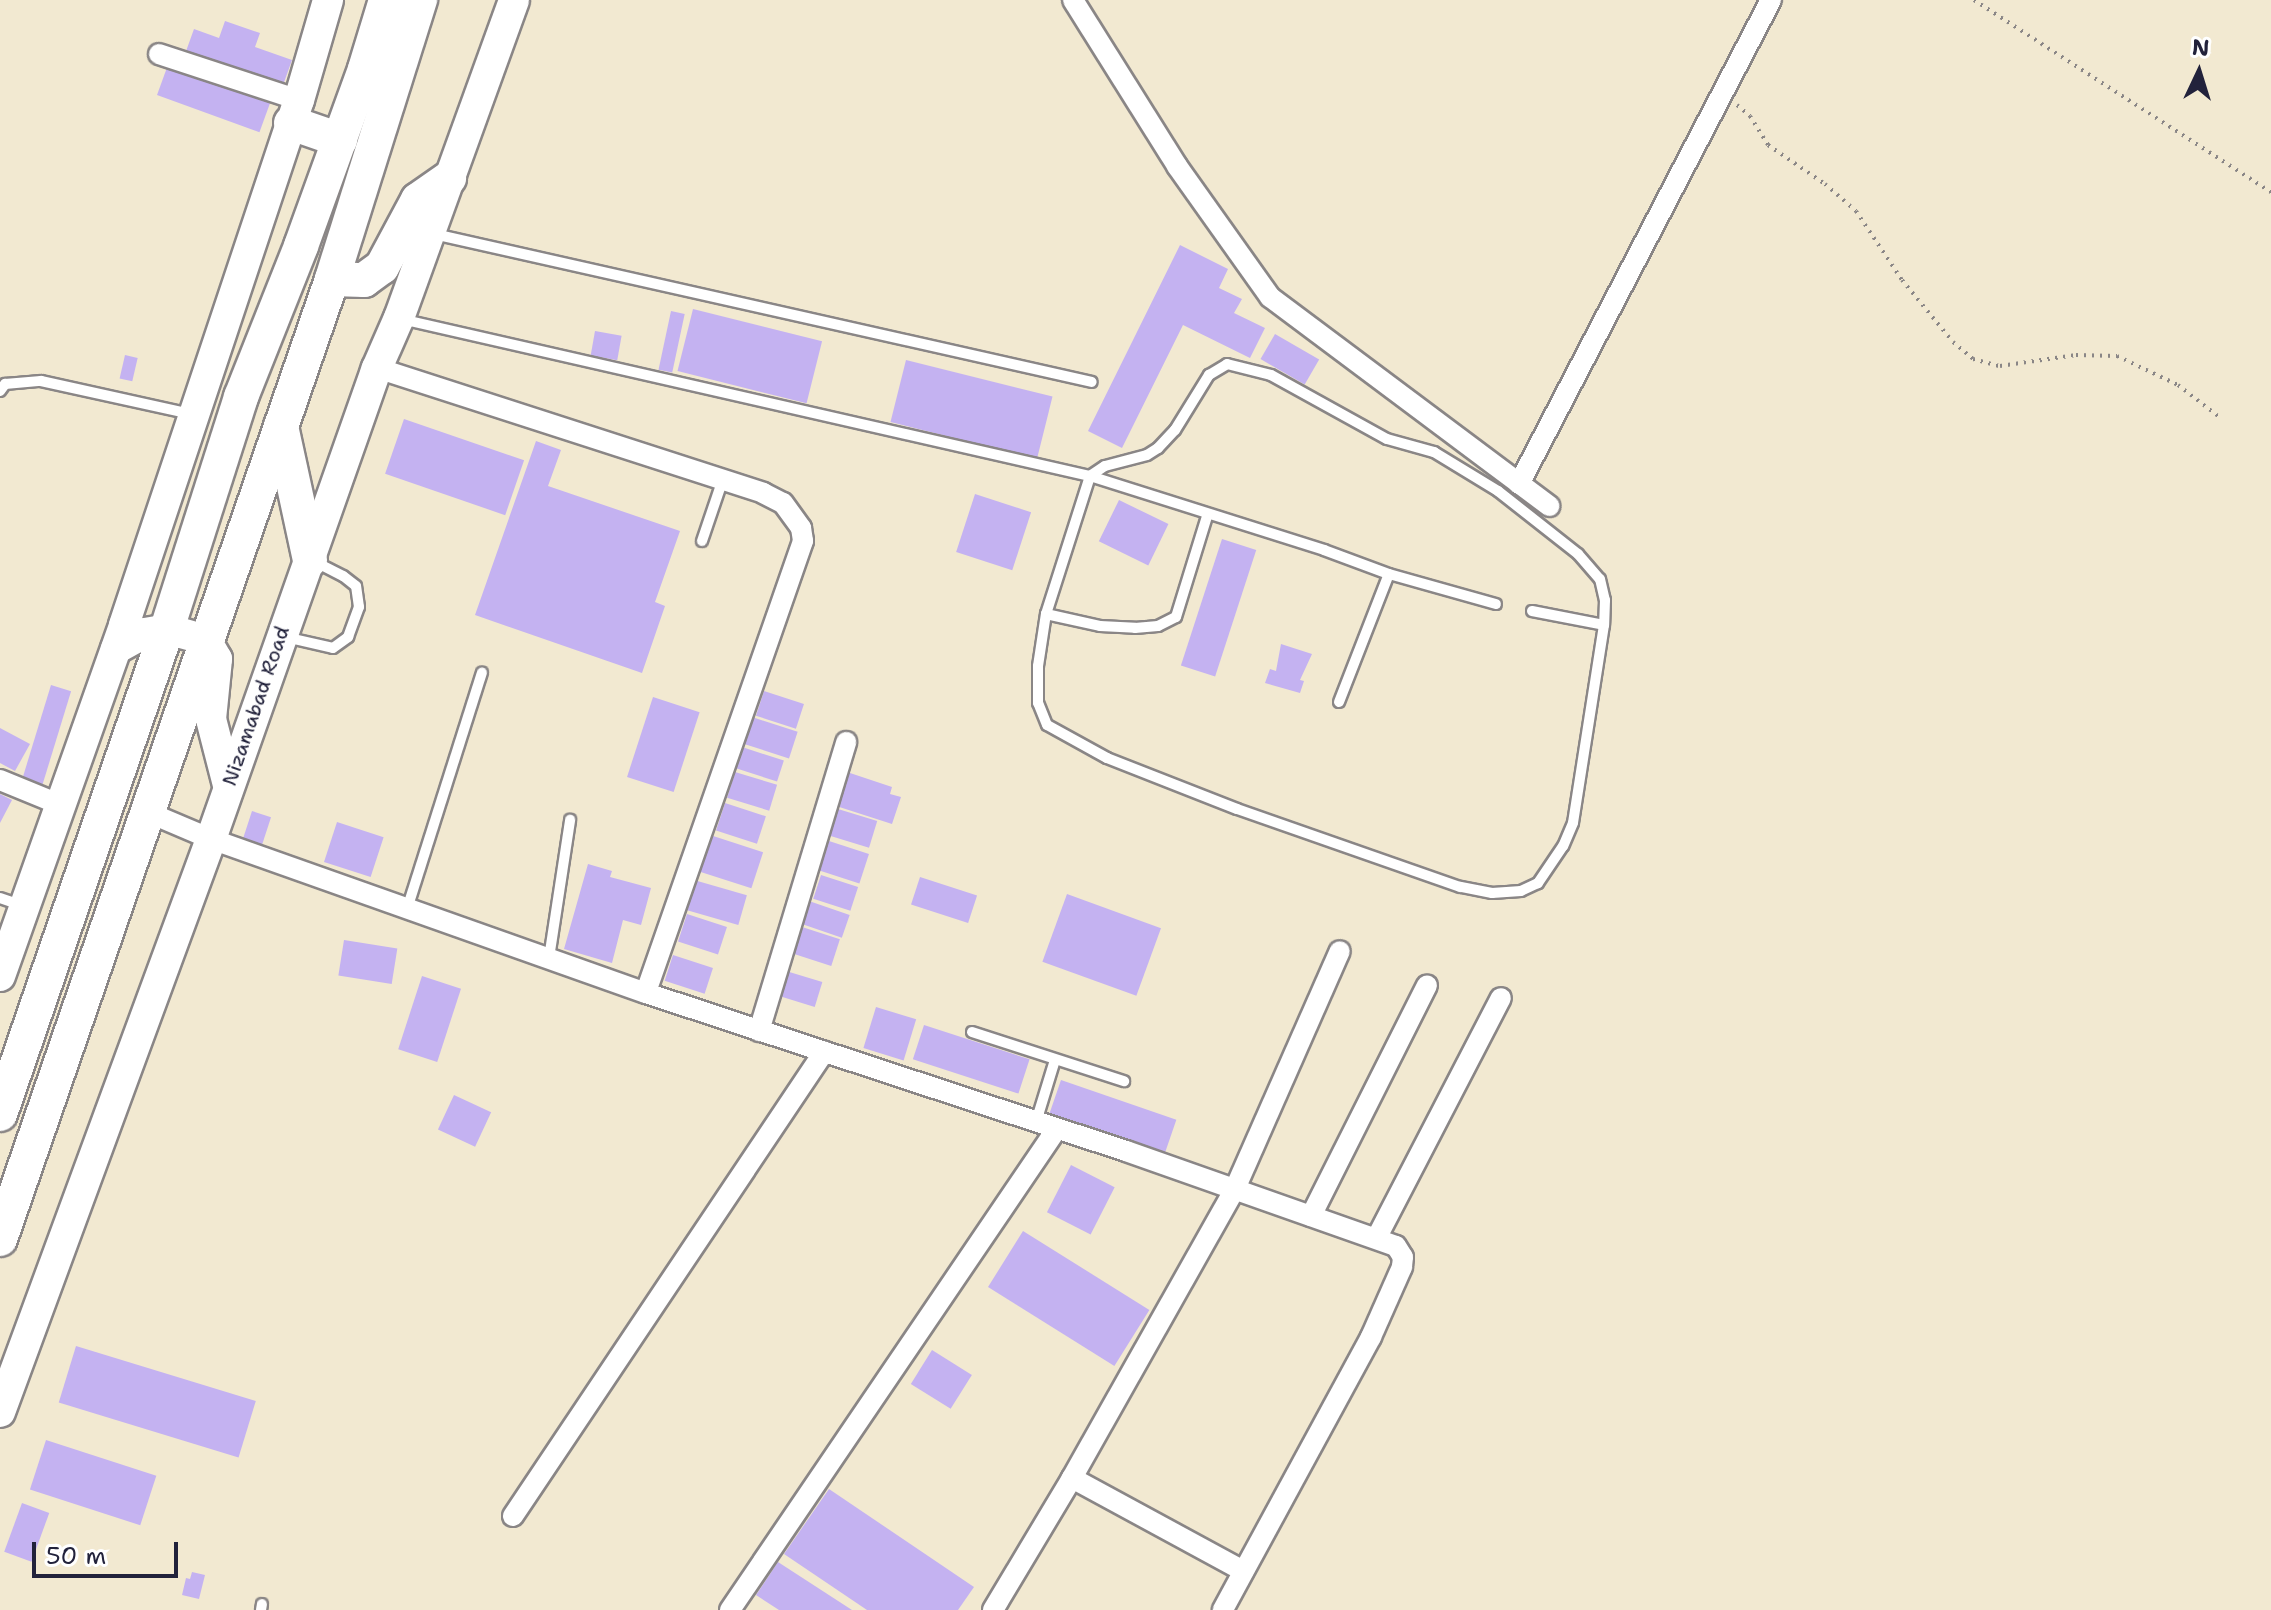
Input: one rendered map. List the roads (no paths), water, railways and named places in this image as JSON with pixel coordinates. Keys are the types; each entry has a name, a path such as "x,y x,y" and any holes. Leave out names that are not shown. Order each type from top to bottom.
{"highway":[{"path":"2,1102 186,575 241,397 340,140 386,0"},
{"path":"0,1239 145,811 332,279 420,0"},
{"path":"295,111 340,140"},
{"path":"332,279 364,280 382,267 418,200 449,178"},
{"path":"281,426 310,560"},
{"path":"186,575 194,594 201,597 224,591"}],"main road":[{"path":"0,976 12,902 61,805 116,649 295,111 328,0"},
{"name":"Nizamabad Road","path":"0,1412 211,839 280,636 377,368 399,318 514,0"},
{"path":"116,649 145,633 167,629 206,640 217,659 211,719 228,785"}],"street":[{"path":"1073,0 1177,166 1270,297 1549,506"},
{"path":"1519,484 1771,0"},
{"path":"159,54 295,111"},
{"path":"377,368 783,503 795,516 803,541 646,993"},
{"path":"759,1031 846,742"},
{"path":"0,780 61,805"},
{"path":"145,811 211,839 646,993 1377,1237 1396,1246 1403,1257 1402,1267 1371,1337 1223,1610"},
{"path":"993,1610 1072,1478 1234,1191 1340,951"},
{"path":"1311,1216 1427,985"},
{"path":"1377,1237 1501,998"},
{"path":"513,1516 824,1052"},
{"path":"730,1610 1056,1130"},
{"path":"1072,1478 1243,1571"}],"lane":[{"path":"428,233 1092,382"},
{"path":"399,318 1090,476 1207,516 1324,550 1389,574 1496,604"},
{"path":"1238,366 1271,375 1387,439 1434,452 1498,491 1578,554 1600,579 1605,600 1604,625 1573,823 1563,846 1538,883 1521,891 1492,893 1460,887 1237,809 1107,758 1047,725 1038,703 1038,666 1046,614 1090,476 1105,466 1147,455 1158,448 1175,430 1209,375 1218,367 1238,366"},
{"path":"0,391 5,384 41,381 193,415"},
{"path":"702,541 722,482"},
{"path":"1046,614 1100,626 1135,628 1158,626 1176,617 1189,586 1207,516"},
{"path":"280,636 333,648 348,637 359,607 356,586 310,560"},
{"path":"1339,702 1389,574"},
{"path":"1532,611 1604,625"},
{"path":"407,909 482,673"},
{"path":"549,958 570,820"},
{"path":"972,1032 1124,1081"},
{"path":"1035,1124 1055,1060"}]}
